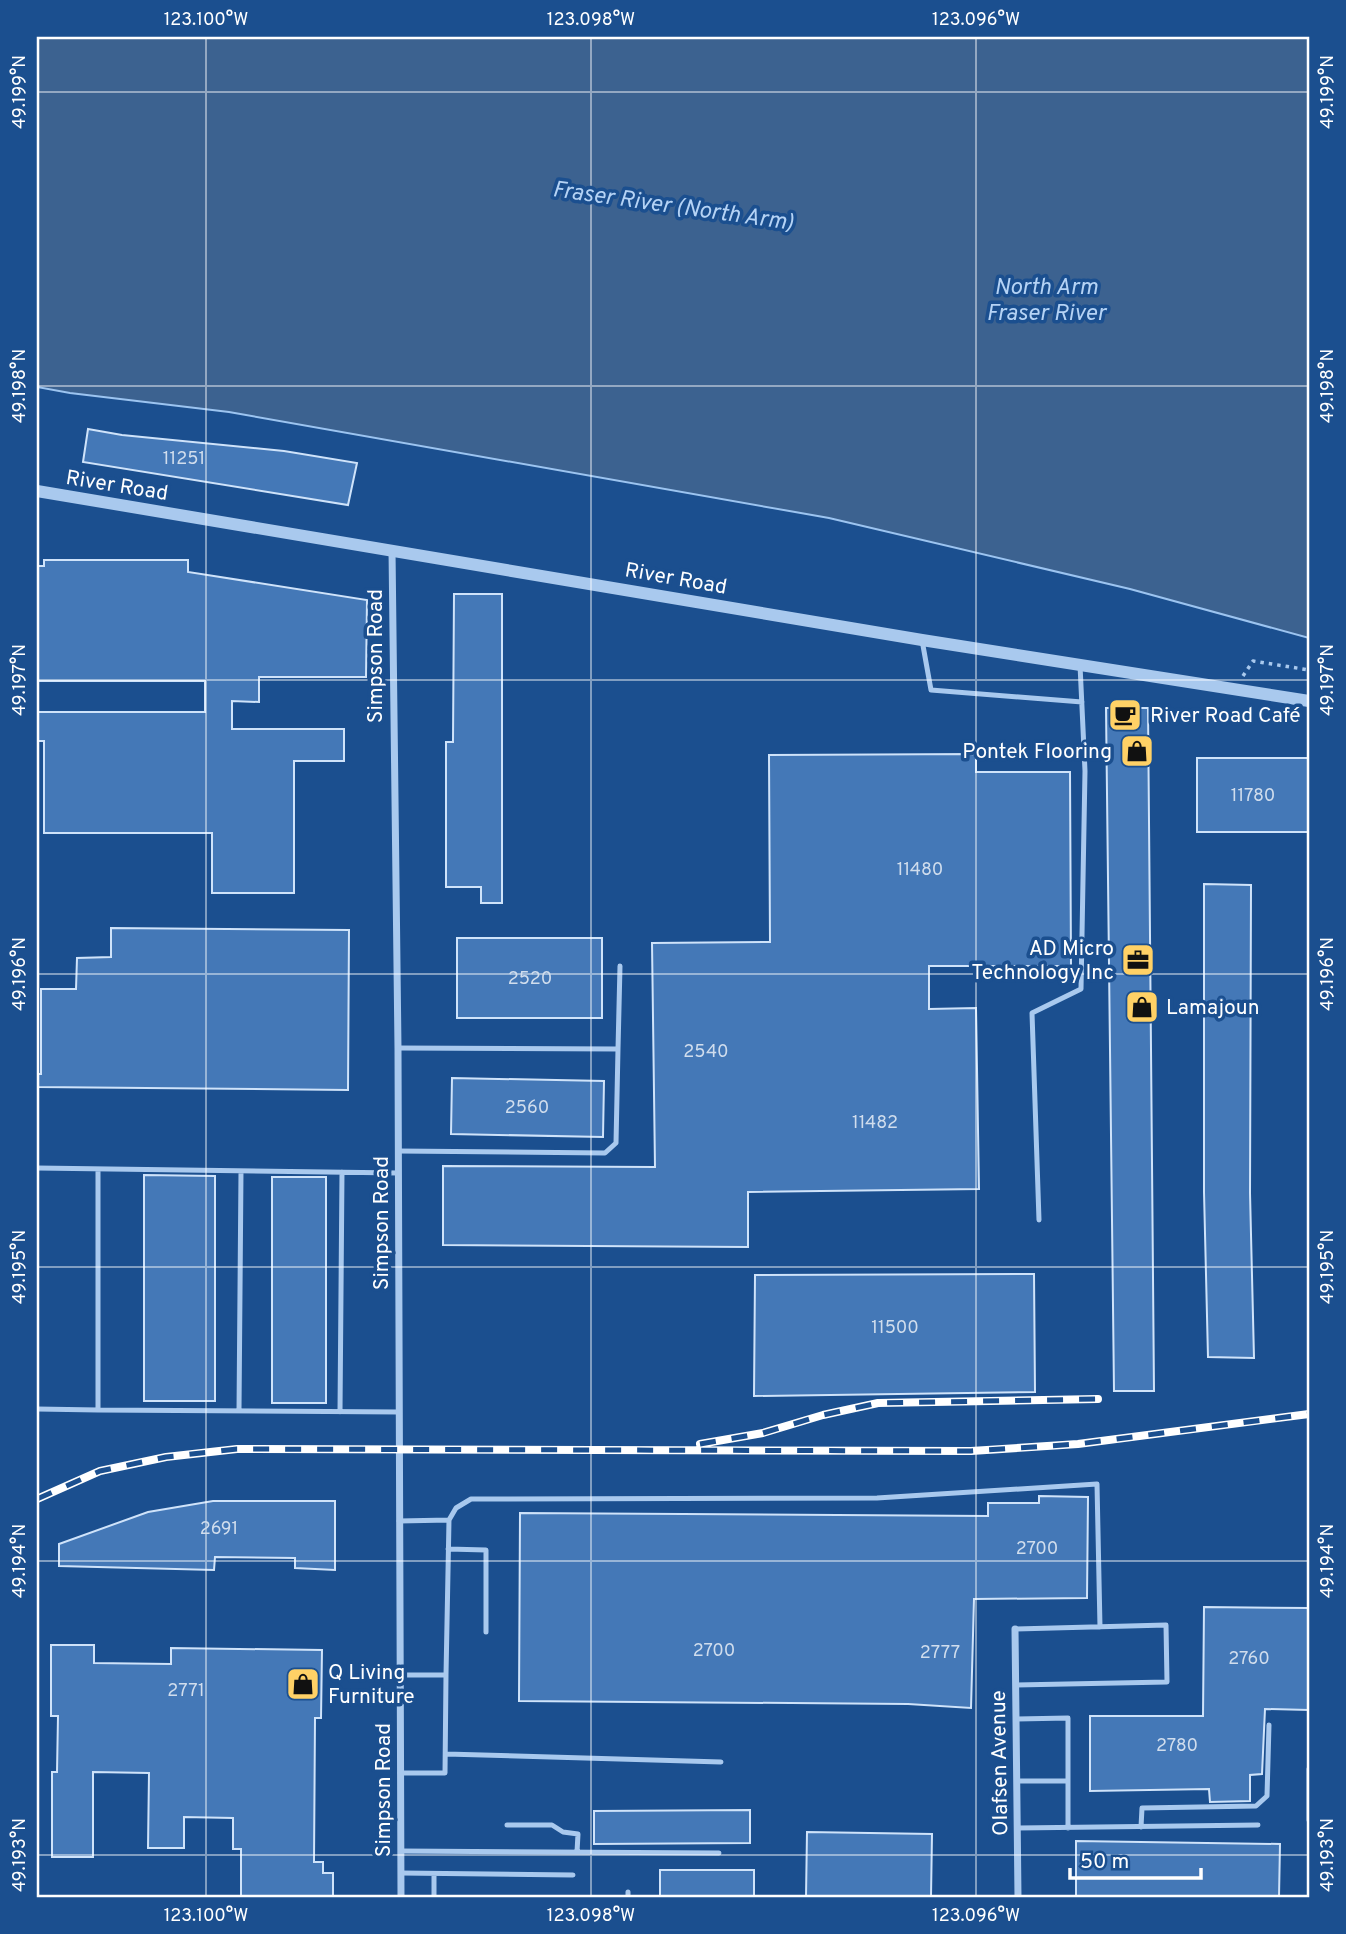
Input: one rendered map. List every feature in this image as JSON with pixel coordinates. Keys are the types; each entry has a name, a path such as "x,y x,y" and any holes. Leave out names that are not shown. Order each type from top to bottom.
{"street":[{"name":"River Road","path":"37,491 922,640 1309,701"},
{"name":"Simpson Road","path":"392,549 398,1048 401,1897"},
{"name":"Olafsen Avenue","path":"1015,1629 1018,1897"}],"lane":[{"path":"922,640 931,690 1082,702"},
{"path":"1039,1220 1032,1013 1081,989 1085,771 1080,665"},
{"path":"398,1151 606,1153 616,1143 620,967"},
{"path":"398,1048 618,1049"},
{"path":"37,1168 398,1173"},
{"path":"98,1170 98,1410"},
{"path":"239,1411 241,1171"},
{"path":"340,1412 342,1172"},
{"path":"37,1409 399,1412"},
{"path":"400,1773 446,1773 449,1520 456,1508 471,1499 877,1498 1097,1484 1100,1627"},
{"path":"400,1521 449,1520"},
{"path":"448,1549 486,1550 486,1632"},
{"path":"1015,1629 1166,1625 1167,1682 1016,1685"},
{"path":"400,1675 446,1675"},
{"path":"1017,1719 1068,1718 1068,1828"},
{"path":"1141,1827 1142,1808 1256,1806 1267,1796 1269,1725"},
{"path":"446,1754 721,1762"},
{"path":"1309,1769 1309,1820"},
{"path":"1017,1781 1068,1781"},
{"path":"507,1825 552,1825 563,1832 578,1834 577,1852"},
{"path":"1017,1828 1258,1825"},
{"path":"401,1851 719,1853"},
{"path":"401,1873 573,1875"},
{"path":"434,1874 434,1897"}],"path":[{"path":"1235,690 1253,661 1309,670"}],"water":[{"name":"North Arm Fraser River","path":"37,37 1309,37 1309,638 1130,589 829,518 229,412 37,387"}],"building":[{"path":"88,429 122,435 284,451 357,463 348,505 83,462"},
{"path":"44,560 188,560 188,572 367,600 366,677 259,677 259,702 232,701 232,729 344,729 344,761 294,761 294,893 212,893 212,833 44,833 44,741 37,741 37,712 205,712 205,681 37,681 37,566 44,566"},
{"path":"454,594 502,594 502,903 481,903 481,887 446,887 446,742 453,742"},
{"path":"1106,708 1148,708 1154,1391 1114,1391"},
{"path":"976,754 976,772 1070,772 1071,966 929,966 929,1009 976,1008 979,1189 748,1192 748,1247 443,1245 443,1166 655,1167 652,943 770,942 769,755"},
{"path":"1197,758 1309,758 1309,832 1197,832"},
{"path":"1204,884 1251,885 1250,1193 1254,1358 1208,1357 1204,1192"},
{"path":"111,928 349,930 348,1090 37,1087 37,1074 41,1074 41,989 76,989 77,958 111,957"},
{"path":"457,938 602,938 602,1018 457,1018"},
{"path":"452,1078 604,1081 603,1137 451,1134"},
{"path":"144,1175 215,1176 215,1401 144,1401"},
{"path":"272,1177 326,1177 326,1403 272,1403"},
{"path":"1034,1274 1035,1392 754,1396 755,1275"},
{"path":"1039,1496 1088,1497 1087,1598 974,1599 971,1708 908,1704 519,1701 520,1513 988,1516 988,1503 1039,1503"},
{"path":"213,1501 335,1501 335,1570 295,1568 295,1558 215,1557 214,1570 59,1566 59,1544 148,1512"},
{"path":"1204,1607 1309,1608 1309,1710 1265,1709 1262,1774 1250,1775 1250,1801 1210,1802 1209,1789 1090,1791 1090,1716 1203,1716"},
{"path":"51,1645 94,1645 94,1663 171,1664 171,1648 322,1650 321,1718 315,1718 314,1862 323,1862 323,1873 333,1873 333,1897 241,1897 241,1849 233,1849 233,1818 184,1817 184,1848 148,1848 149,1773 93,1772 93,1857 52,1857 52,1772 57,1772 58,1716 51,1716"},
{"path":"750,1810 750,1843 594,1844 594,1811"},
{"path":"807,1832 932,1834 931,1897 806,1897"},
{"path":"1076,1841 1280,1844 1279,1897 1076,1897"},
{"path":"660,1870 754,1870 754,1897 660,1897"}],"railway":[{"path":"700,1444 763,1433 823,1415 878,1403 1098,1399"},
{"path":"37,1499 100,1471 166,1457 237,1449 971,1451 1078,1444 1309,1414"}],"place":[{"name":"River Road Café","path":"1125,715"},
{"name":"Pontek Flooring","path":"1137,751"},
{"name":"AD Micro Technology Inc","path":"1138,960"},
{"name":"Lamajoun","path":"1142,1007"},
{"name":"Q Living Furniture","path":"303,1684"}],"water label":[{"name":"Fraser River (North Arm)","path":"673,205"}]}
